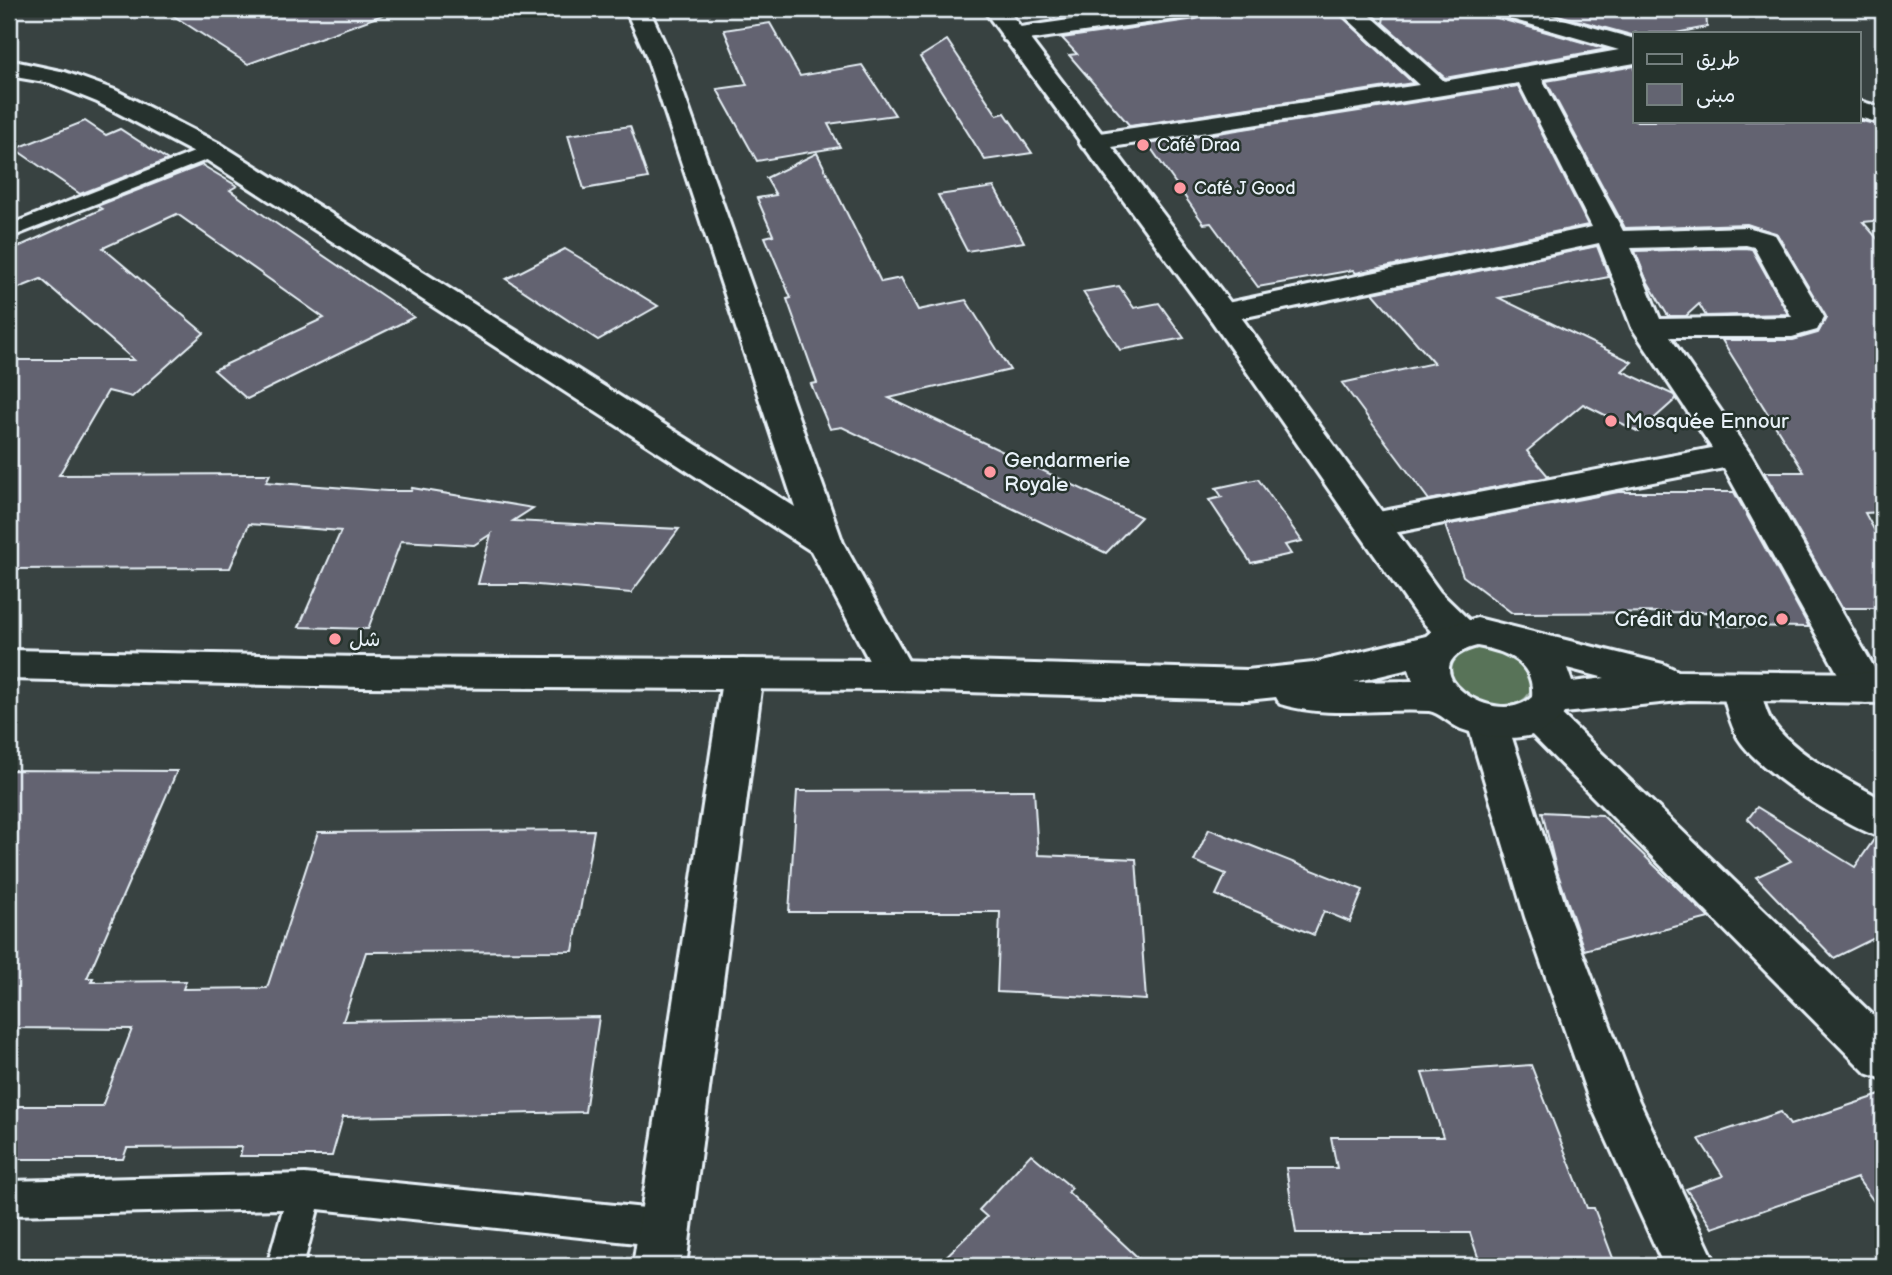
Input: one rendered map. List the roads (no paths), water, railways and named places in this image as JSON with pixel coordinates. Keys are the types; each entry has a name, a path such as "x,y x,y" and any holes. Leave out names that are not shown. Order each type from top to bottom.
{"street":[{"path":"637,9 658,55 825,543 896,675"},
{"path":"995,9 1222,313 1427,602 1447,641"},
{"path":"1349,9 1439,90"},
{"path":"1502,9 1633,46"},
{"path":"1013,35 1183,10"},
{"path":"1093,142 1439,90 1633,55"},
{"path":"9,68 56,77 106,96 212,151 825,543"},
{"path":"1527,75 1611,236 1648,328 1734,455 1875,688"},
{"path":"1860,109 1883,116"},
{"path":"1222,313 1611,236 1747,236 1765,241 1808,317 1806,323 1792,328 1648,328"},
{"path":"1373,525 1734,455"},
{"path":"9,665 361,672 896,675 1247,685 1313,678 1447,641 1495,634 1689,685"},
{"path":"1447,641 1427,662 1430,679 1440,696 1453,708 1487,722 1515,724 1545,707 1689,685 1875,688"},
{"path":"1514,641 1532,652 1546,667 1553,683 1545,707"},
{"path":"662,1247 743,674"},
{"path":"1247,685 1325,698 1440,696"},
{"path":"1741,687 1753,727 1769,745 1791,763 1883,821"},
{"path":"1545,707 1883,1057"},
{"path":"1487,722 1547,917 1616,1105 1690,1266"}],"lane":[{"path":"9,232 212,151"},
{"path":"9,1198 305,1191 662,1247"},
{"path":"285,1266 305,1191"}],"place":[{"name":"Café Draa","path":"1143,145"},
{"name":"Café J Good","path":"1180,188"},
{"name":"Mosquée Ennour","path":"1611,421"},
{"name":"Gendarmerie Royale","path":"990,472"},
{"name":"Crédit du Maroc","path":"1782,619"},
{"name":"شل","path":"335,639"}]}
